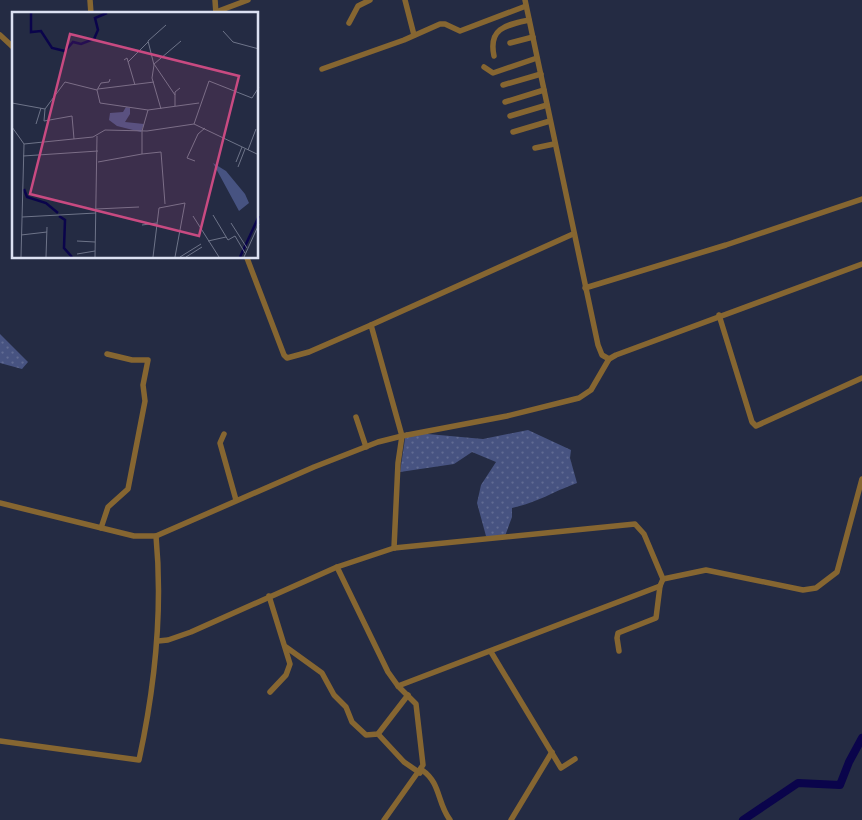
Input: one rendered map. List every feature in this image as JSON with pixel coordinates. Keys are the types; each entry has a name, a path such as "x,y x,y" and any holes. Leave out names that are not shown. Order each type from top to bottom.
{"street":[{"path":"218,12 248,0"},
{"path":"349,23 358,6 370,0"},
{"path":"405,0 414,35"},
{"path":"322,69 443,23 460,31 525,3 585,288 600,351 609,359"},
{"path":"494,56 492,42 496,33 505,27 529,20"},
{"path":"0,35 12,46"},
{"path":"510,43 533,38"},
{"path":"484,68 493,73 537,58"},
{"path":"503,85 540,74"},
{"path":"505,102 544,90"},
{"path":"510,116 547,105"},
{"path":"513,132 550,121"},
{"path":"535,148 554,144"},
{"path":"585,288 726,245 862,199"},
{"path":"247,259 285,357 289,358 310,352 573,234"},
{"path":"0,503 142,537 156,536 236,500 366,447 402,436 507,416 579,398 591,390 609,359 626,350 862,264"},
{"path":"719,315 752,422 756,426 862,378"},
{"path":"371,325 402,436 398,463 394,548"},
{"path":"101,528 108,507 128,489 145,402 143,386 148,360 132,360 107,354"},
{"path":"356,417 366,447"},
{"path":"224,434 220,443 236,500"},
{"path":"619,651 616,638 618,633 656,618 660,586 664,579 697,570 706,570 804,590 816,588 829,581 840,565 862,479"},
{"path":"158,641 168,640 190,632 336,566 394,548 635,524 644,534 664,579"},
{"path":"0,741 138,760 158,641 159,574 156,536"},
{"path":"336,566 388,672 417,707 423,754 421,771 384,820"},
{"path":"398,686 660,586"},
{"path":"269,596 290,664 287,672 270,692"},
{"path":"286,647 322,673 334,695 346,707 352,722 361,732 372,736 378,734 408,695"},
{"path":"491,652 561,768 575,759"},
{"path":"378,734 404,762 432,778 443,810 450,820"},
{"path":"511,820 552,752"}],"shaded area":[{"path":"0,334 28,362 22,369 0,363"},
{"path":"528,430 571,450 570,458 577,483 538,500 512,508 512,517 505,536 486,536 477,503 481,485 496,462 472,452 454,464 400,472 406,432 483,439"}],"waterway":[{"path":"743,820 798,783 840,785 849,762 862,738"}]}
